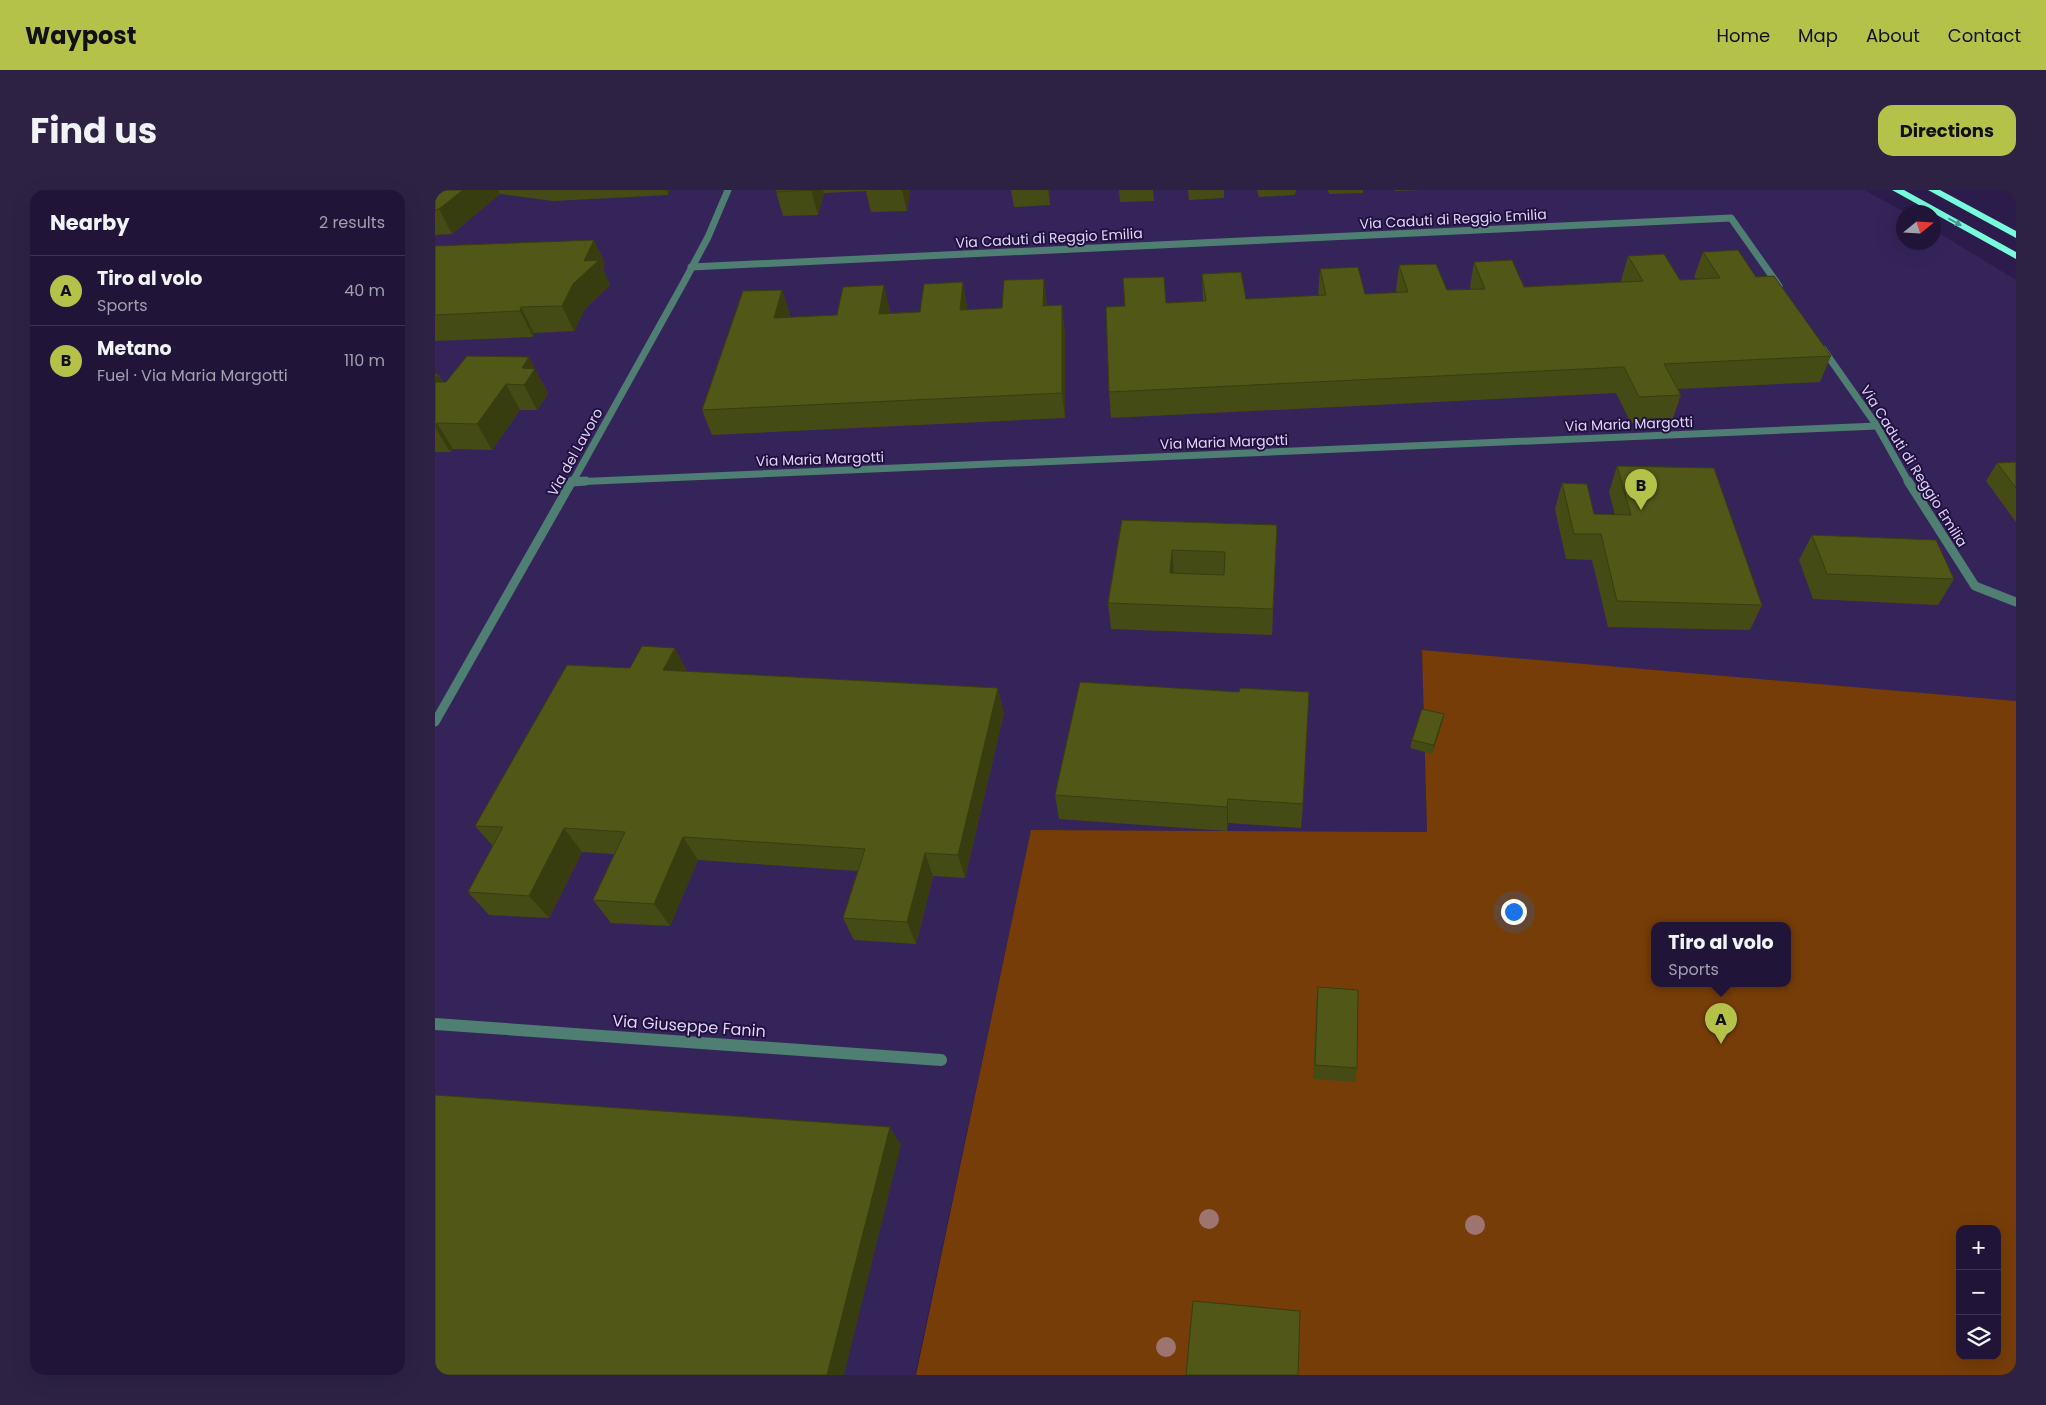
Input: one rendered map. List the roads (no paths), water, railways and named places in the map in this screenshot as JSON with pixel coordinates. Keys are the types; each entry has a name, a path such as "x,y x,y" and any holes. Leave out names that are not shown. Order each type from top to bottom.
{"highway":[{"path":"1897,190 2016,256"},
{"path":"1933,190 2016,235"}],"street":[{"name":"Via del Lavoro","path":"435,722 572,482 691,267 719,214 729,190"},
{"name":"Via Caduti di Reggio Emilia","path":"691,267 1731,218 1782,290"},
{"name":"Via Caduti di Reggio Emilia","path":"1821,346 1877,426 1910,485 1975,586 2016,602"},
{"name":"Via Maria Margotti","path":"572,482 1877,426"},
{"name":"Via Giuseppe Fanin","path":"435,1024 941,1060"}],"place":[{"name":"Metano","path":"1641,510"},
{"name":"Tiro al volo","path":"1721,1044"}]}
